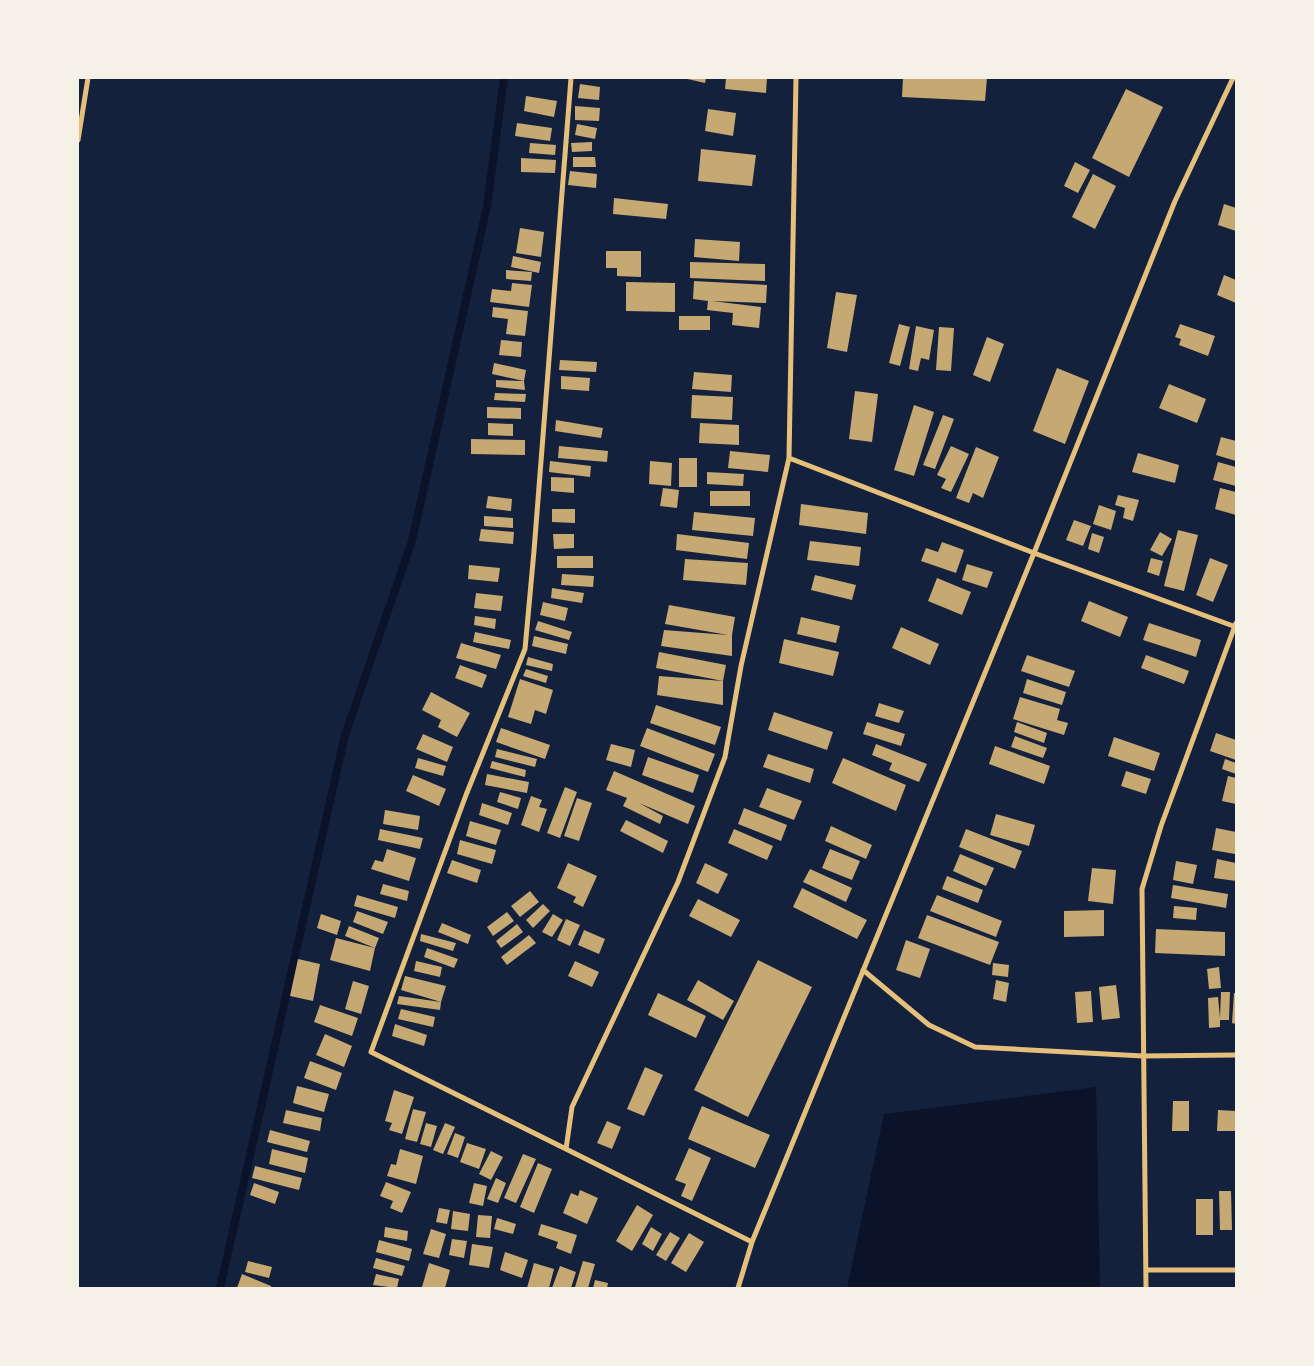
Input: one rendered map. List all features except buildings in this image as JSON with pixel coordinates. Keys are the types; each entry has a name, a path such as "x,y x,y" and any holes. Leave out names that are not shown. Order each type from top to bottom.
{"street":[{"path":"78,140 88,78"},
{"path":"571,78 534,551 524,649 463,804 371,1052 752,1242"},
{"path":"566,1149 572,1107 678,882 724,757 741,666 789,458 796,78"},
{"path":"738,1288 752,1242 1034,554 1175,202 1233,78"},
{"path":"789,458 1034,554 1236,625 1161,826 1142,889 1146,1288"},
{"path":"864,970 928,1025 975,1047 1143,1056 1236,1054"},
{"path":"1146,1270 1236,1270"}],"water":[{"path":"1096,1087 1100,1288 847,1288 884,1114"}],"waterway":[{"path":"220,1288 345,735 412,541 487,206 504,78"}]}
